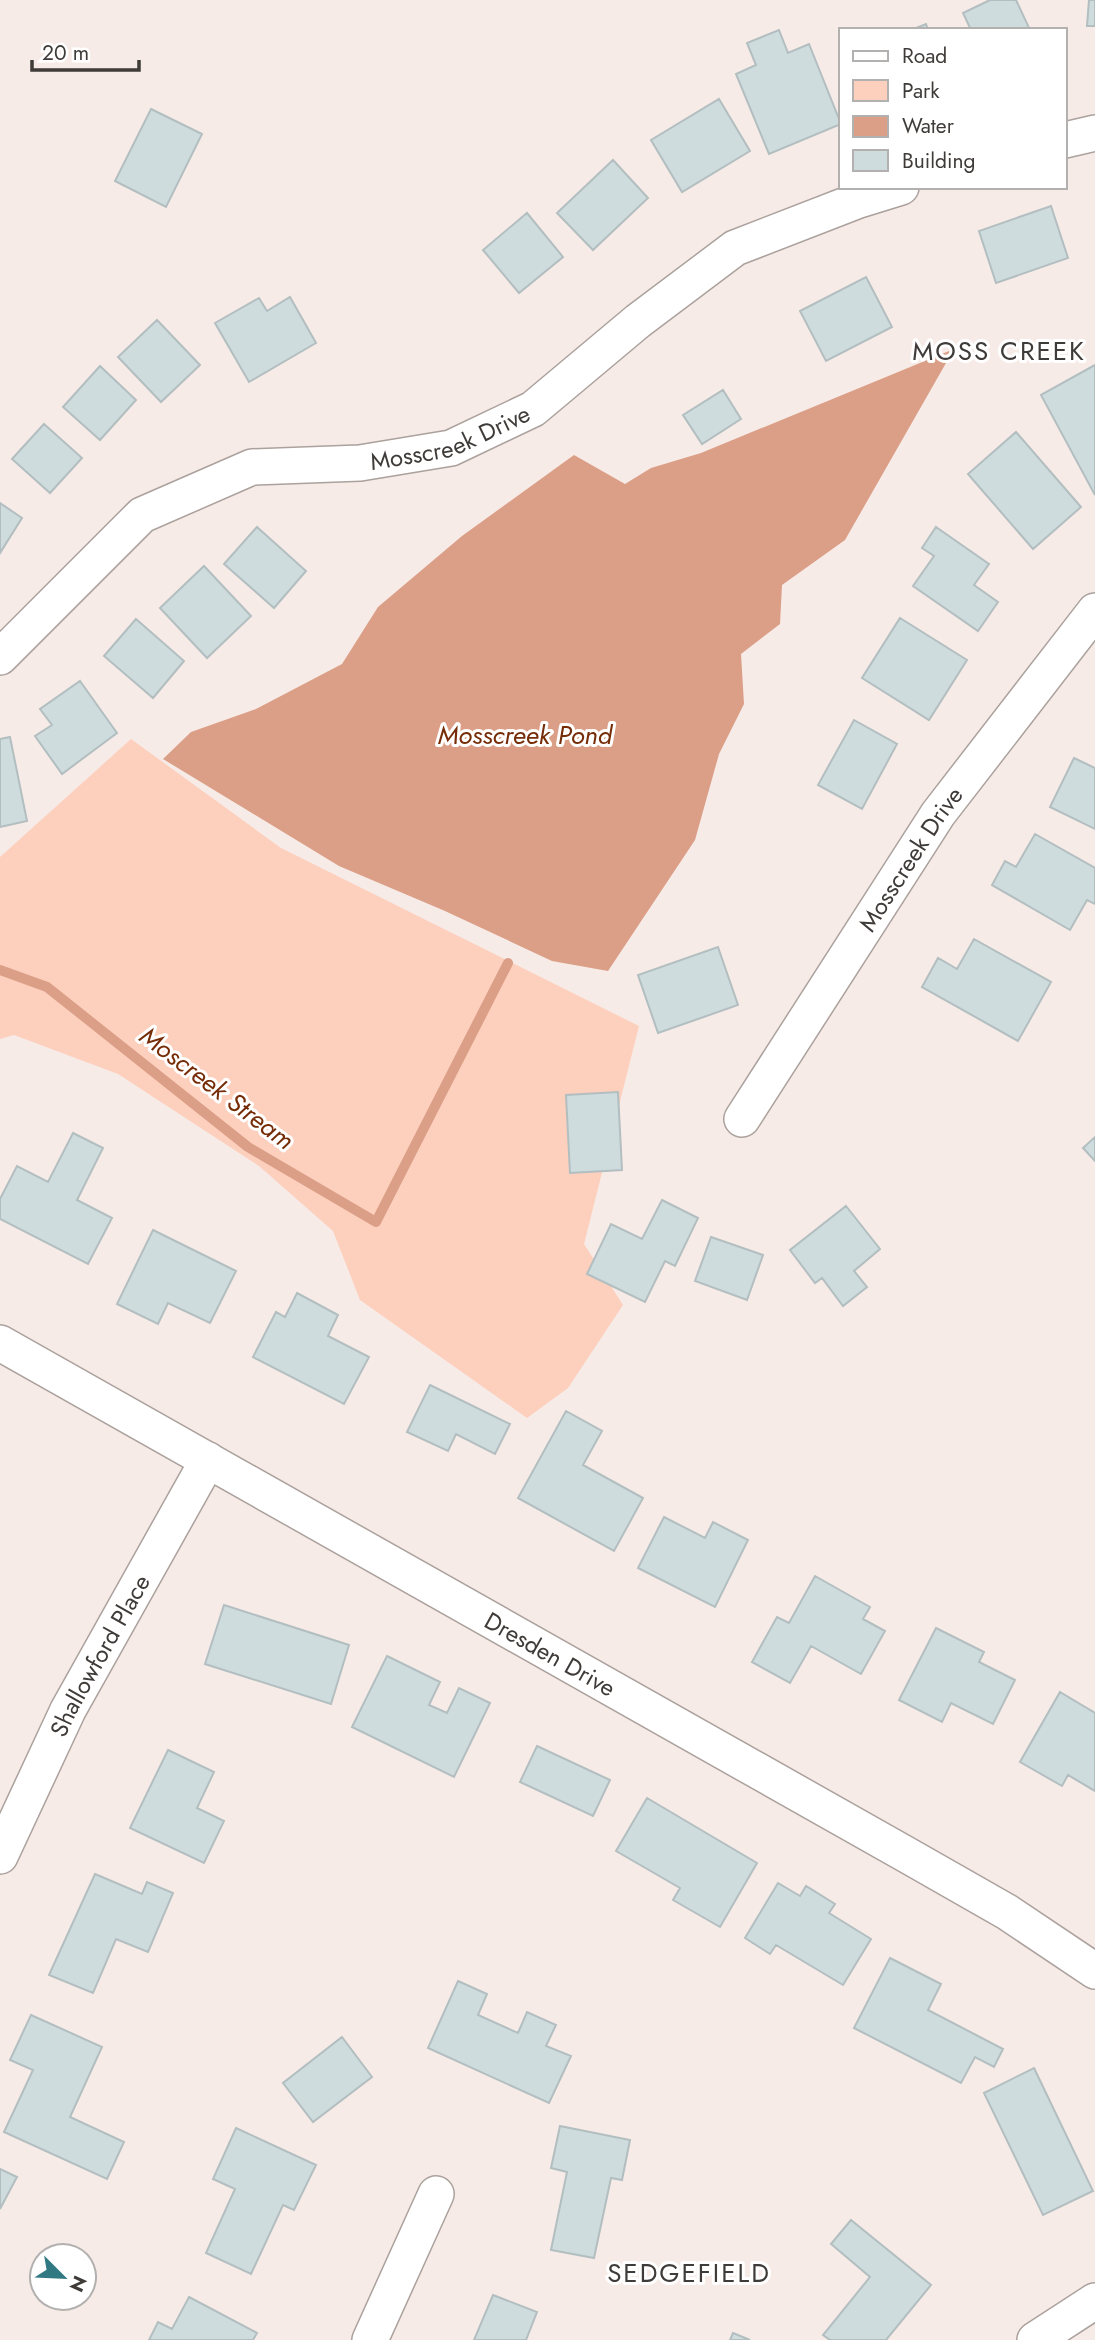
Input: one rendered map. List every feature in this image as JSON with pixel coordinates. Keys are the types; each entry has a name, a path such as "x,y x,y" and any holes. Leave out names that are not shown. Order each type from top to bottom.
{"street":[{"path":"1067,140 1095,133"},
{"name":"Mosscreek Drive","path":"0,657 142,515 252,467 360,463 451,448 533,409 638,321 735,248 895,189"},
{"name":"Mosscreek Drive","path":"742,1119 938,814 1095,611"},
{"name":"Dresden Drive","path":"0,1343 1007,1912 1095,1971"},
{"name":"Shallowford Place","path":"0,1856 68,1710 208,1460"},
{"path":"370,2340 436,2194"},
{"path":"1035,2340 1095,2301"}],"green space":[{"path":"131,739 281,848 639,1026 584,1244 623,1305 568,1388 527,1418 360,1300 333,1231 259,1166 118,1074 14,1035 0,1039 0,857"}],"water":[{"name":"Mosscreek Pond","path":"954,349 845,540 782,585 780,624 741,654 744,704 719,754 695,840 608,971 552,961 339,866 163,759 191,732 256,709 342,664 378,607 462,536 574,455 625,484 651,468 701,453"}],"building":[{"path":"990,0 1016,0 1029,28 970,28 963,13"},
{"path":"1089,0 1095,0 1095,26 1087,26"},
{"path":"779,30 788,53 809,44 839,125 769,154 736,74 756,65 747,43"},
{"path":"719,99 750,151 682,192 651,140"},
{"path":"151,109 202,134 166,207 115,181"},
{"path":"613,160 648,198 593,250 557,213"},
{"path":"1051,206 1068,258 996,283 979,231"},
{"path":"527,213 563,257 519,293 483,250"},
{"path":"866,277 892,327 826,361 800,311"},
{"path":"290,297 316,343 249,382 215,323 259,298 267,311"},
{"path":"157,320 200,365 161,402 118,357"},
{"path":"1095,365 1095,495 1041,395"},
{"path":"100,366 136,400 100,440 63,407"},
{"path":"723,390 741,419 702,444 683,415"},
{"path":"44,424 82,458 50,493 12,459"},
{"path":"1016,432 1081,507 1033,549 968,474"},
{"path":"0,503 22,518 0,553"},
{"path":"257,527 306,571 274,608 224,564"},
{"path":"936,527 989,564 974,585 998,602 978,631 913,586 934,556 922,548"},
{"path":"204,566 251,616 207,658 160,608"},
{"path":"900,618 967,660 929,720 862,678"},
{"path":"136,619 184,661 153,698 104,656"},
{"path":"80,681 117,733 62,774 35,736 52,725 40,709"},
{"path":"854,720 897,744 862,809 818,785"},
{"path":"10,737 27,821 0,827 0,739"},
{"path":"1074,758 1095,768 1095,829 1050,807"},
{"path":"1035,834 1095,868 1095,904 1087,900 1070,930 992,885 1005,861 1016,867"},
{"path":"974,939 1051,982 1018,1041 922,987 938,958 957,969"},
{"path":"718,947 738,1005 658,1033 638,975"},
{"path":"618,1092 622,1170 570,1173 566,1095"},
{"path":"73,1133 103,1148 77,1200 112,1218 88,1264 0,1219 0,1199 17,1166 48,1182"},
{"path":"1095,1137 1095,1161 1083,1148"},
{"path":"662,1200 698,1218 675,1266 665,1261 645,1302 587,1274 611,1224 642,1239"},
{"path":"846,1206 880,1249 854,1271 867,1287 843,1306 822,1278 815,1283 790,1250"},
{"path":"153,1230 236,1271 210,1323 168,1303 158,1324 117,1304"},
{"path":"711,1237 763,1255 747,1300 695,1281"},
{"path":"297,1293 338,1315 328,1336 369,1357 344,1404 253,1357 276,1312 285,1317"},
{"path":"430,1385 510,1424 495,1454 456,1434 448,1451 407,1432"},
{"path":"566,1411 602,1431 583,1465 643,1498 614,1551 518,1498"},
{"path":"664,1517 705,1538 713,1522 748,1540 715,1607 638,1568"},
{"path":"815,1576 870,1607 863,1619 885,1631 861,1674 811,1646 790,1683 752,1662 777,1617 789,1623"},
{"path":"224,1605 349,1645 331,1704 205,1664"},
{"path":"936,1628 984,1652 979,1662 1015,1680 993,1724 951,1703 942,1722 899,1700"},
{"path":"387,1656 440,1682 429,1705 447,1713 459,1688 490,1703 454,1777 352,1727"},
{"path":"1060,1692 1095,1713 1095,1791 1068,1775 1062,1786 1020,1762"},
{"path":"537,1746 610,1780 593,1816 520,1782"},
{"path":"168,1750 214,1772 197,1808 224,1821 204,1863 130,1828"},
{"path":"647,1798 757,1863 720,1927 673,1900 680,1888 616,1851"},
{"path":"95,1874 142,1894 147,1882 173,1893 148,1952 116,1939 93,1993 49,1975"},
{"path":"778,1883 800,1896 806,1886 835,1904 829,1913 871,1939 843,1985 776,1945 770,1954 745,1938"},
{"path":"890,1958 941,1984 928,2010 1003,2049 994,2067 975,2057 961,2083 854,2028"},
{"path":"458,1981 487,1994 478,2015 518,2033 527,2012 556,2025 546,2046 571,2056 549,2103 428,2048"},
{"path":"31,2015 102,2047 70,2117 124,2142 107,2179 4,2132 33,2070 10,2060"},
{"path":"342,2037 372,2077 313,2122 283,2083"},
{"path":"1034,2068 1093,2191 1043,2215 984,2093"},
{"path":"560,2126 630,2140 622,2180 611,2178 594,2258 551,2250 567,2172 551,2168"},
{"path":"236,2128 316,2165 294,2210 283,2205 251,2274 206,2253 235,2189 213,2179"},
{"path":"0,2169 17,2177 0,2209"},
{"path":"851,2220 931,2285 886,2340 830,2340 823,2335 870,2277 831,2244"},
{"path":"493,2295 537,2312 526,2340 474,2340"},
{"path":"189,2297 257,2333 253,2340 149,2340 158,2322 172,2329"},
{"path":"733,2333 750,2340 730,2340"}],"waterway":[{"name":"Moscreek Stream","path":"0,970 47,987 248,1147 376,1222 508,963"}],"district":[{"name":"MOSS CREEK","path":"999,351"},
{"name":"SEDGEFIELD","path":"689,2273"}]}
